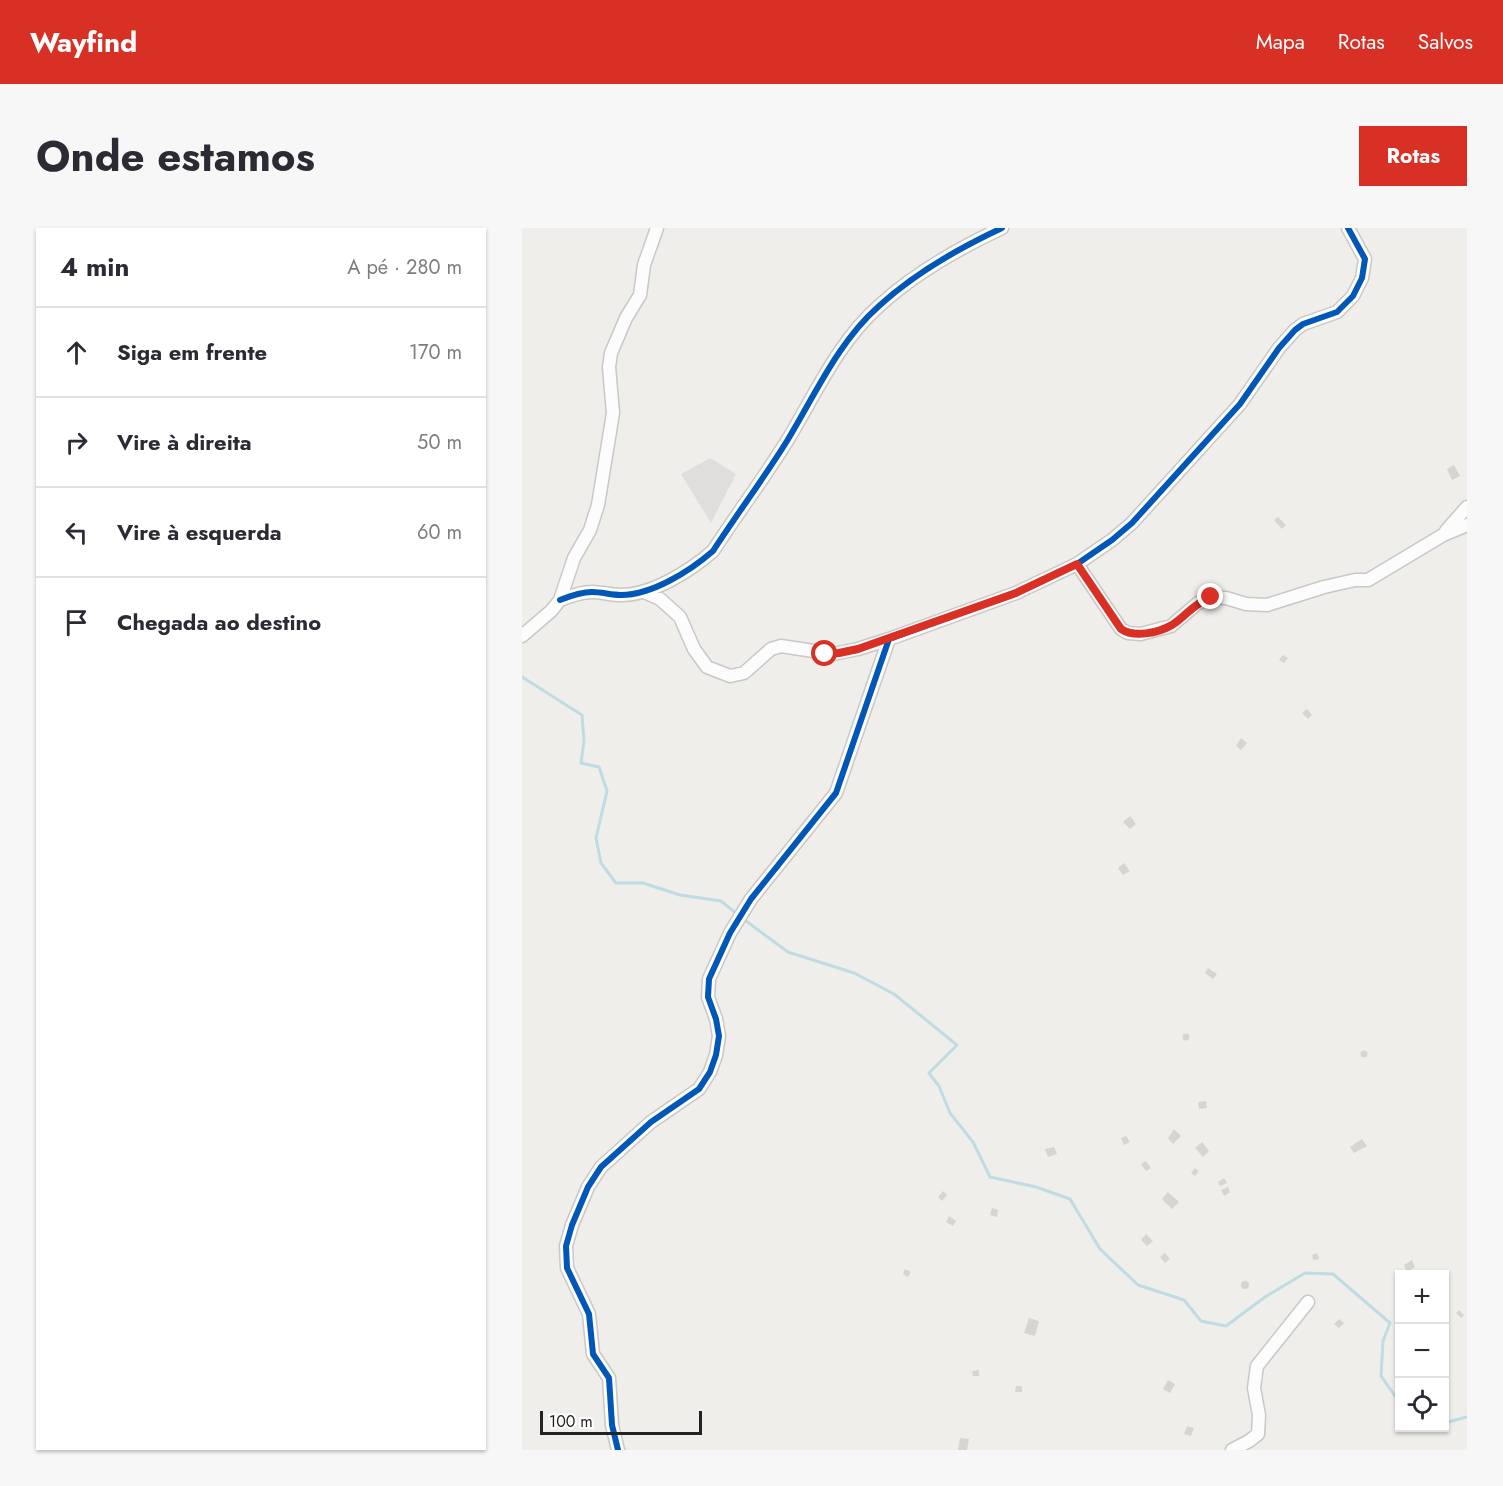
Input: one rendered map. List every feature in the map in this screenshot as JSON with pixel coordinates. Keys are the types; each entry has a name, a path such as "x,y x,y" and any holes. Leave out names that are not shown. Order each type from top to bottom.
{"street":[{"path":"522,636 560,600 567,573 590,530 598,505 613,413 610,353 626,318 640,296 644,266 657,228"},
{"path":"560,600 590,592 620,595 644,592 691,568 713,551 785,443 847,339 878,306 927,268 967,244 1002,228"},
{"path":"644,592 660,599 680,617 694,649 707,667 730,675 744,673 771,649 780,646 833,654 858,649 1016,593 1077,564 1132,523 1240,404 1295,330 1303,324 1337,312 1347,304 1362,278 1365,259 1348,228"},
{"path":"1443,535 1467,507"},
{"path":"1077,564 1121,629 1128,633 1141,634 1171,626 1198,603 1211,597 1226,598 1246,604 1267,605 1324,587 1355,580 1368,580 1443,535 1467,525"},
{"path":"618,1450 612,1425 609,1378 593,1354 589,1314 567,1268 566,1246 572,1225 588,1186 601,1167 651,1122 699,1089 710,1072 719,1036 716,1018 708,997 709,979 730,933 751,899 836,793 889,639"},
{"path":"1232,1450 1258,1434 1259,1415 1254,1388 1257,1366 1308,1302"}],"shaded area":[{"path":"710,458 736,474 711,523 681,474"}],"building":[{"path":"1454,465 1460,476 1452,480 1447,469"},
{"path":"1278,517 1286,525 1282,529 1274,520"},
{"path":"1283,655 1288,658 1284,663 1279,660"},
{"path":"1307,709 1312,715 1308,719 1302,713"},
{"path":"1241,738 1247,743 1241,750 1236,746"},
{"path":"1130,816 1136,824 1130,829 1123,822"},
{"path":"1124,863 1130,871 1123,875 1118,868"},
{"path":"1208,968 1217,974 1213,979 1205,973"},
{"path":"1186,1033 1190,1037 1186,1041 1182,1037"},
{"path":"1364,1050 1368,1054 1364,1058 1360,1054"},
{"path":"1206,1101 1207,1108 1199,1109 1198,1102"},
{"path":"1174,1129 1181,1136 1173,1144 1168,1138"},
{"path":"1126,1136 1130,1142 1124,1145 1121,1138"},
{"path":"1362,1139 1367,1146 1354,1153 1350,1147"},
{"path":"1202,1142 1209,1151 1203,1157 1195,1148"},
{"path":"1054,1147 1057,1154 1048,1157 1045,1149"},
{"path":"1146,1161 1151,1168 1146,1171 1141,1164"},
{"path":"1195,1168 1199,1171 1195,1176 1191,1173"},
{"path":"1224,1178 1227,1183 1220,1186 1218,1182"},
{"path":"1228,1187 1230,1192 1224,1196 1221,1190"},
{"path":"943,1191 947,1195 942,1201 938,1197"},
{"path":"1168,1192 1179,1202 1172,1209 1162,1199"},
{"path":"992,1208 998,1210 997,1217 990,1215"},
{"path":"949,1216 956,1221 953,1226 946,1222"},
{"path":"1146,1234 1153,1241 1147,1246 1141,1240"},
{"path":"1165,1253 1170,1259 1165,1263 1160,1257"},
{"path":"1317,1253 1319,1259 1313,1260 1312,1255"},
{"path":"1412,1260 1415,1267 1406,1270 1404,1265"},
{"path":"905,1269 911,1272 908,1277 903,1274"},
{"path":"1245,1281 1249,1285 1245,1289 1241,1285"},
{"path":"1459,1310 1464,1315 1461,1318 1456,1313"},
{"path":"1029,1318 1039,1321 1035,1336 1024,1333"},
{"path":"1339,1319 1344,1323 1339,1328 1334,1324"},
{"path":"979,1370 979,1376 973,1376 972,1371"},
{"path":"1168,1380 1175,1384 1170,1393 1163,1389"},
{"path":"1016,1386 1022,1386 1022,1392 1015,1392"},
{"path":"1187,1426 1194,1428 1191,1436 1184,1434"},
{"path":"960,1438 969,1439 967,1450 958,1450"}],"waterway":[{"path":"522,677 582,715 584,741 581,763 599,767 607,791 596,838 601,863 616,883 643,883 680,895 721,901 737,914"},
{"path":"742,918 788,952 854,973 894,994 957,1045 929,1073 939,1086 950,1113 973,1142 990,1177 1036,1187 1070,1199 1100,1249 1138,1285 1184,1300 1201,1321 1226,1326 1265,1297 1305,1273 1333,1274 1390,1323 1383,1341 1381,1376 1395,1396"},
{"path":"1449,1422 1467,1417"}],"cycle path":[{"path":"560,600 588,592 621,595 645,591 682,574 713,551 787,441 839,352 864,320 922,272 969,244 1002,228"},
{"path":"618,1450 612,1425 609,1378 593,1354 589,1314 567,1268 566,1246 572,1225 588,1187 601,1167 651,1122 699,1089 710,1072 719,1036 708,997 709,979 730,933 751,899 836,793 889,639 1016,593 1077,564 1132,523 1240,404 1279,348 1295,330 1303,324 1337,312 1353,296 1362,278 1365,259 1348,228"}],"route":[{"path":"825,654 858,649 889,639 1016,593 1077,564 1121,629 1128,633 1141,634 1171,626 1198,603 1211,597"}]}
